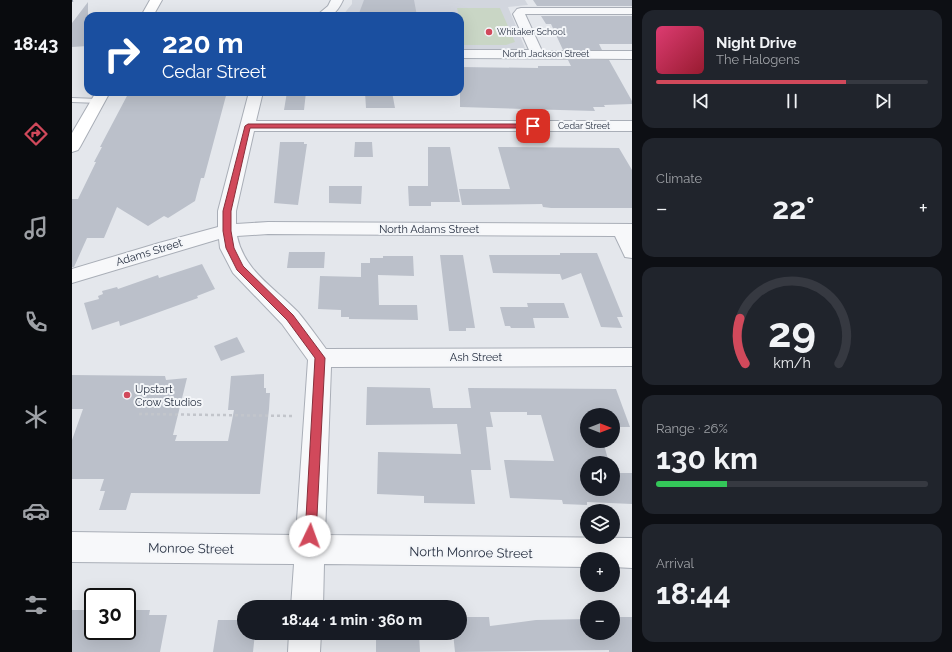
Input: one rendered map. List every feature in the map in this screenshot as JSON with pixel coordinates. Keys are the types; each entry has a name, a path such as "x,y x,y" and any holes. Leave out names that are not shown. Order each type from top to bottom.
{"street":[{"path":"149,12 156,0"},
{"path":"328,12 333,8 337,0"},
{"path":"538,54 519,14 521,11 632,11"},
{"name":"North Jackson Street","path":"464,54 632,54"},
{"path":"255,96 227,211 227,231 230,248 240,268 290,318 320,358 307,600"},
{"path":"72,147 101,97"},
{"name":"Cedar Street","path":"248,126 632,126"},
{"name":"North Adams Street","path":"227,231 268,228 627,230"},
{"path":"627,230 632,252"},
{"name":"Adams Street","path":"72,276 166,247 227,231"},
{"name":"Ash Street","path":"320,358 632,357"},
{"name":"Monroe Street","path":"72,547 310,550"},
{"name":"North Monroe Street","path":"310,550 632,553"},
{"path":"304,652 305,640"}],"lane":[{"path":"72,100 101,97"}],"path":[{"path":"139,414 317,417"}],"shaded area":[{"name":"Whitaker School","path":"352,0 525,0 528,5 508,7 525,48 523,50 464,50 464,12 345,12 352,4"}],"green space":[{"path":"457,8 500,8 515,42 506,45 464,45 464,12 458,12"}],"building":[{"path":"364,0 414,0 416,12 360,12"},
{"path":"533,0 632,0 632,6 537,6"},
{"path":"88,2 88,12 84,12 84,46 72,47 72,23"},
{"path":"541,16 632,16 632,44 599,44 602,50 563,50 551,24 546,24"},
{"path":"568,60 609,60 632,101 632,104 593,107 595,111 460,107 460,96 464,96 464,67 538,68 538,66 571,66"},
{"path":"127,96 226,96 204,178 201,178 195,201 168,218 164,216 148,226 117,207 104,238 87,238 74,267 72,267 72,199 78,199 96,162 94,162 102,147 100,147"},
{"path":"286,96 306,96 304,110 284,110"},
{"path":"365,96 393,96 395,108 366,108"},
{"path":"280,142 304,142 304,144 307,144 298,205 274,203"},
{"path":"355,142 372,142 373,157 354,157"},
{"path":"428,147 450,147 460,202 431,202 431,206 409,206 408,186 428,186"},
{"path":"498,147 619,148 632,170 632,208 551,208 543,207 542,204 462,205 459,189 510,189"},
{"path":"329,186 362,186 361,204 329,203"},
{"path":"289,252 325,252 324,268 287,268"},
{"path":"560,253 597,253 623,317 617,317 622,328 601,327 581,273 562,280 560,274 493,273 489,255 560,255"},
{"path":"440,255 463,255 475,328 466,328 466,331 449,331"},
{"path":"383,256 413,256 414,276 378,275 379,305 417,305 418,320 349,319 349,317 341,317 341,310 318,309 320,276 361,277 361,263 370,263 370,258 383,258"},
{"path":"202,264 215,289 197,296 198,298 120,326 119,321 92,330 84,303 99,299 98,296 103,294 102,291 117,287 118,289 158,275 159,278"},
{"path":"527,303 564,303 569,318 533,318 535,328 511,328 510,326 505,326 500,307 528,307"},
{"path":"237,337 245,352 221,361 214,346"},
{"path":"264,374 264,388 266,388 266,393 270,393 260,494 131,493 126,510 99,510 105,491 100,491 104,479 72,479 72,440 83,409 72,409 72,375 165,376 166,380 187,378 173,435 177,435 175,441 228,441 234,410 228,410 231,376"},
{"path":"367,387 430,388 433,408 471,408 468,388 616,389 630,427 620,427 620,408 580,408 580,448 605,448 607,456 580,456 580,496 620,496 620,473 632,473 632,504 587,502 587,504 580,505 563,504 562,500 510,498 504,460 554,461 541,415 527,415 527,412 490,412 493,427 486,427 491,470 471,470 475,504 424,503 424,496 377,494 378,452 461,454 457,424 366,425"},
{"path":"72,610 84,610 84,640 136,640 136,610 150,610 149,615 167,615 160,652 72,652"},
{"path":"467,617 489,617 490,626 536,620 580,619 580,640 620,640 620,617 632,617 632,652 609,652 609,650 455,652 454,640 467,640"},
{"path":"218,620 237,620 237,640 254,640 253,652 213,652"},
{"path":"376,640 419,640 420,652 376,652"}],"place":[{"name":"Whitaker School","path":"489,32"},
{"name":"Upstart Crow Studios","path":"127,395"}],"route":[{"path":"310,536 320,358 290,318 240,268 230,248 227,231 227,211 248,126 533,126"}]}
